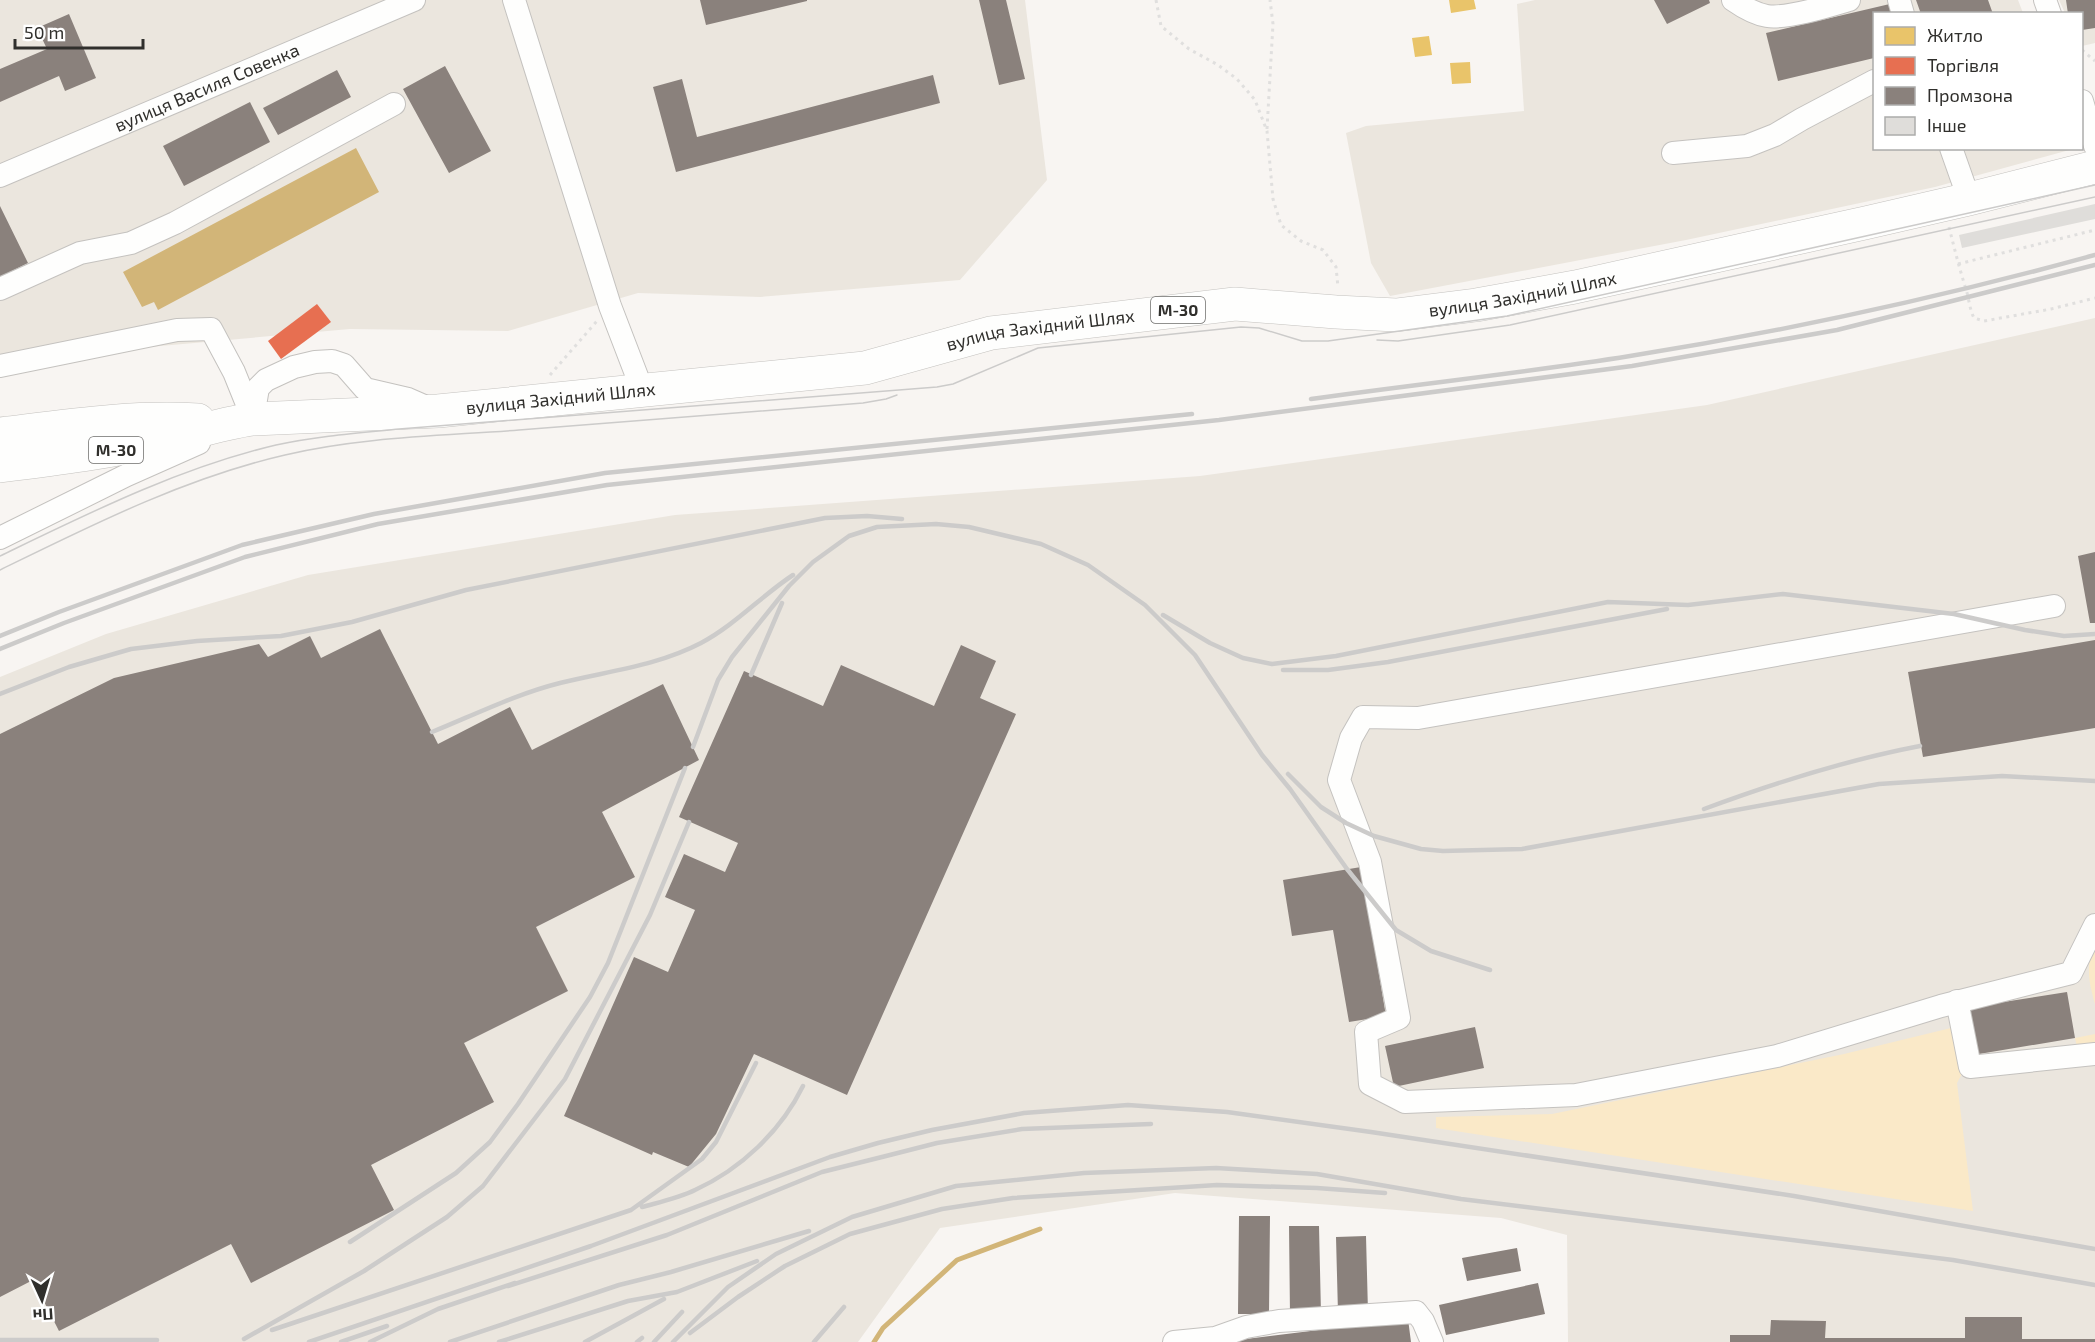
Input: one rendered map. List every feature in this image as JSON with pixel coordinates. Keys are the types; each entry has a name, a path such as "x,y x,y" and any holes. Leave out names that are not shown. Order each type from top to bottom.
{"highway":[{"name":"вулиця Західний Шлях","path":"241,421 438,411 865,368 991,333 1235,304 1396,315 1476,305 1575,287 1956,202 2095,167"},
{"name":"М-30","path":"0,434 92,422 149,419 241,421"},
{"name":"М-30","path":"0,466 90,455 241,421"}],"street":[{"name":"вулиця Василя Совенка","path":"0,176 414,0"},
{"path":"514,0 610,306 643,392"},
{"path":"1733,0 1746,9 1767,16 1803,12 1850,0"},
{"path":"1673,153 1747,146 1775,135 1802,118 1873,82"},
{"path":"0,289 80,253 130,243 175,223 394,104"},
{"path":"2083,104 2095,146"},
{"path":"1951,150 1956,202"},
{"path":"0,366 177,330 212,329 234,372 241,421"},
{"path":"241,421 258,388 266,380 294,367 332,361 344,365 365,389 408,399 438,411"},
{"name":"вулиця Західний Шлях","path":"0,538 241,421"},
{"path":"2054,606 1418,718 1363,717 1352,738 1339,780 1370,862 1399,1018 1366,1032 1370,1084 1405,1102 1576,1095 1777,1056 1957,1001 2071,973 2095,925"},
{"path":"1957,1001 1970,1067 2095,1054"},
{"path":"1174,1342 1215,1338 1246,1327 1279,1321 1416,1312 1423,1321 1432,1342"}],"path":[{"path":"1156,0 1161,26 1189,49 1218,65 1237,79 1255,100 1267,131"},
{"path":"1270,0 1273,24 1267,131 1273,199 1281,225 1301,241 1323,250 1336,267 1338,283 1336,312"},
{"path":"2083,51 2095,61"},
{"path":"1956,202 1958,264 1974,318 1984,321 2061,307 2095,298"},
{"path":"1958,264 2095,230"},
{"path":"549,377 610,306"}],"shaded area":[{"path":"0,0 1025,0 1047,180 960,280 760,297 638,293 508,331 350,329 93,352 0,374"},
{"path":"1535,0 2018,0 2023,12 1873,12 1873,150 2069,150 1935,187 1686,240 1390,296 1371,263 1346,133 1366,126 1524,111 1517,4"},
{"path":"2059,0 2095,0 2095,43 2083,46 2083,12 2065,12"},
{"path":"356,148 379,192 158,310 154,302 142,307 123,272"},
{"path":"2095,318 2095,1342 1568,1342 1567,1235 1501,1218 1175,1193 940,1228 858,1342 0,1342 0,677 106,634 308,575 675,515 1200,476 1707,405"},
{"path":"2095,944 2095,1004 2089,974 2090,959"},
{"path":"1951,1028 1964,1070 1957,1083 1973,1211 1436,1128 1436,1117 1552,1114 1844,1054"},
{"path":"2095,1034 2095,1049 2078,1051 2075,1038"}],"building: Житло":[{"path":"1449,0 1474,0 1476,9 1451,13"},
{"path":"1429,36 1432,55 1415,57 1412,38"},
{"path":"1470,62 1471,83 1452,84 1450,63"}],"building: Торгівля":[{"path":"317,304 331,322 281,359 268,341"}],"building: Промзона":[{"path":"700,0 807,0 807,1 706,25"},
{"path":"979,0 1006,0 1025,79 999,85"},
{"path":"1654,0 1709,0 1710,3 1667,24"},
{"path":"1916,0 1988,0 1992,12 1920,12"},
{"path":"2066,0 2095,0 2095,28 2083,30 2083,12 2068,12"},
{"path":"1894,3 1896,12 1873,12 1873,58 1778,81 1766,33"},
{"path":"69,14 96,78 65,91 59,76 0,102 0,69 47,49 37,28"},
{"path":"445,66 491,151 449,173 403,89"},
{"path":"337,70 351,97 278,135 263,108"},
{"path":"933,75 940,103 676,172 653,87 682,79 697,137"},
{"path":"250,102 270,142 184,186 163,146"},
{"path":"0,206 28,263 0,277"},
{"path":"2095,552 2095,623 2090,623 2078,556"},
{"path":"380,629 438,744 510,707 532,750 663,684 699,760 602,812 635,877 536,927 568,991 464,1043 494,1102 371,1165 394,1210 251,1283 231,1244 59,1331 33,1280 0,1297 0,734 114,678 259,644 268,657 310,636 321,658"},
{"path":"2095,640 2095,728 1923,757 1908,672"},
{"path":"961,645 996,661 980,698 1016,714 847,1095 754,1054 716,1134 689,1167 653,1152 652,1155 564,1116 634,957 668,972 695,910 665,897 684,854 725,872 738,843 679,817 744,671 823,706 841,665 934,706"},
{"path":"1361,867 1386,1016 1349,1022 1333,930 1292,936 1283,880"},
{"path":"2067,992 2075,1038 1973,1055 1965,1008"},
{"path":"1475,1027 1484,1068 1394,1087 1385,1046"},
{"path":"1239,1216 1270,1216 1269,1314 1238,1314"},
{"path":"1289,1226 1319,1226 1321,1314 1290,1315"},
{"path":"1366,1236 1368,1312 1338,1313 1336,1237"},
{"path":"1517,1248 1521,1271 1467,1281 1462,1258"},
{"path":"1538,1283 1545,1314 1446,1335 1439,1305"},
{"path":"1965,1317 2022,1317 2022,1339 2095,1339 2095,1342 1730,1342 1730,1335 1770,1335 1771,1320 1826,1321 1825,1338 1965,1338"},
{"path":"1408,1319 1411,1342 1239,1342 1238,1340"}],"building: Інше":[{"path":"2095,204 2095,219 1962,248 1959,235"}],"waterway":[{"path":"874,1342 883,1328 957,1260 1040,1229"}],"tram line":[{"path":"0,556 101,508 170,479 204,466 291,442 399,429 937,387 953,384 1038,348 1241,327 1259,328 1302,341 1328,341 1507,316 2095,185"},
{"path":"1377,340 1398,341 1510,325 2095,197"},
{"path":"0,570 104,520 211,476 314,449 401,438 863,403 897,395"}],"railway":[{"path":"1311,399 1590,362 1747,336 1922,299 2095,255"},
{"path":"0,649 64,623 245,557 378,524 607,485 1219,420 1632,366 1837,330 2095,265"},
{"path":"0,636 242,545 374,514 605,473 1192,414"},
{"path":"0,694 69,667 131,649 197,641 281,636 352,622 466,590 825,518 867,516 902,519"},
{"path":"693,747 718,680 732,657 789,586 813,562 849,536 877,527 936,524 969,527 1041,544 1088,565 1145,605 1195,655 1262,755 1290,789 1347,869 1396,930 1431,951 1490,970"},
{"path":"432,732 511,699 544,688 650,663 684,651 725,628 793,575"},
{"path":"1163,615 1210,643 1243,658 1272,664 1336,656 1608,602 1688,605 1783,594 1954,614 2064,636 2095,634"},
{"path":"751,675 782,603"},
{"path":"1283,670 1328,670 1388,662 1667,609"},
{"path":"1704,809 1811,773 1920,746"},
{"path":"350,1242 456,1173 490,1142 518,1104 590,997 608,963 685,768"},
{"path":"1288,774 1321,807 1346,823 1374,836 1421,849 1443,851 1522,849 1879,784 2002,776 2095,781"},
{"path":"244,1339 364,1271 447,1217 483,1186 565,1079 650,915 689,822"},
{"path":"272,1330 631,1210 702,1159 716,1142 756,1063"},
{"path":"642,1207 676,1198 695,1190 744,1160 783,1118 803,1086"},
{"path":"309,1342 591,1246 830,1157 878,1143 932,1130 1024,1113 1128,1105 1227,1112 1371,1132 1794,1196 2095,1249"},
{"path":"508,1286 667,1235 822,1172 937,1143 1022,1129 1151,1124"},
{"path":"673,1342 728,1287 776,1254 852,1217 956,1186 1084,1173 1216,1168 1317,1174 1461,1199 1953,1260 2095,1285"},
{"path":"690,1333 785,1266 850,1234 942,1209 1013,1198 1217,1185 1385,1193"},
{"path":"450,1342 619,1285 809,1231"},
{"path":"499,1342 628,1301 677,1292 757,1261"},
{"path":"370,1342 438,1309 515,1283"},
{"path":"585,1342 664,1299"},
{"path":"814,1342 844,1307"},
{"path":"654,1342 682,1312"},
{"path":"341,1342 387,1326"},
{"path":"637,1342 642,1338"},
{"path":"0,1340 157,1340"}]}
